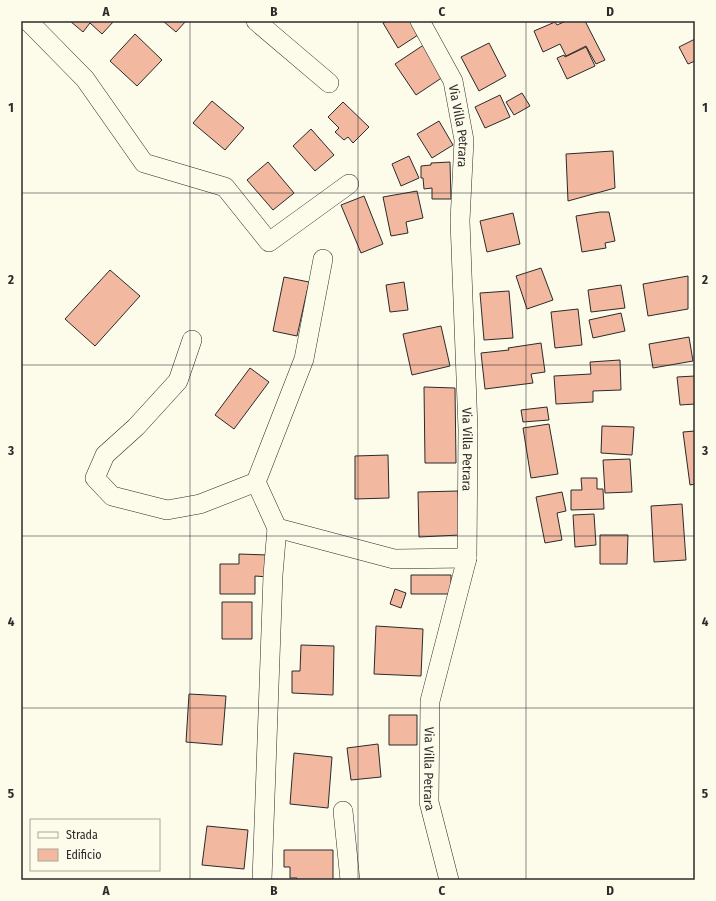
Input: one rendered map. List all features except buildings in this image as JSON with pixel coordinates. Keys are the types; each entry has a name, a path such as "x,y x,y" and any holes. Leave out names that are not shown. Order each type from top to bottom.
{"street":[{"path":"28,21 86,78 144,163 225,187 269,242 349,184"},
{"path":"256,21 330,83"},
{"name":"Via Villa Petrara","path":"420,21 453,81 464,140 460,221 468,429 467,558 430,701 428,802 449,880"},
{"path":"262,880 272,575 277,528 256,482 304,359 323,259"},
{"path":"192,340 178,381 136,427 105,455 95,478 112,496 167,510 200,504 256,482"},
{"path":"277,528 394,559 467,558"},
{"path":"344,811 350,880"}]}
